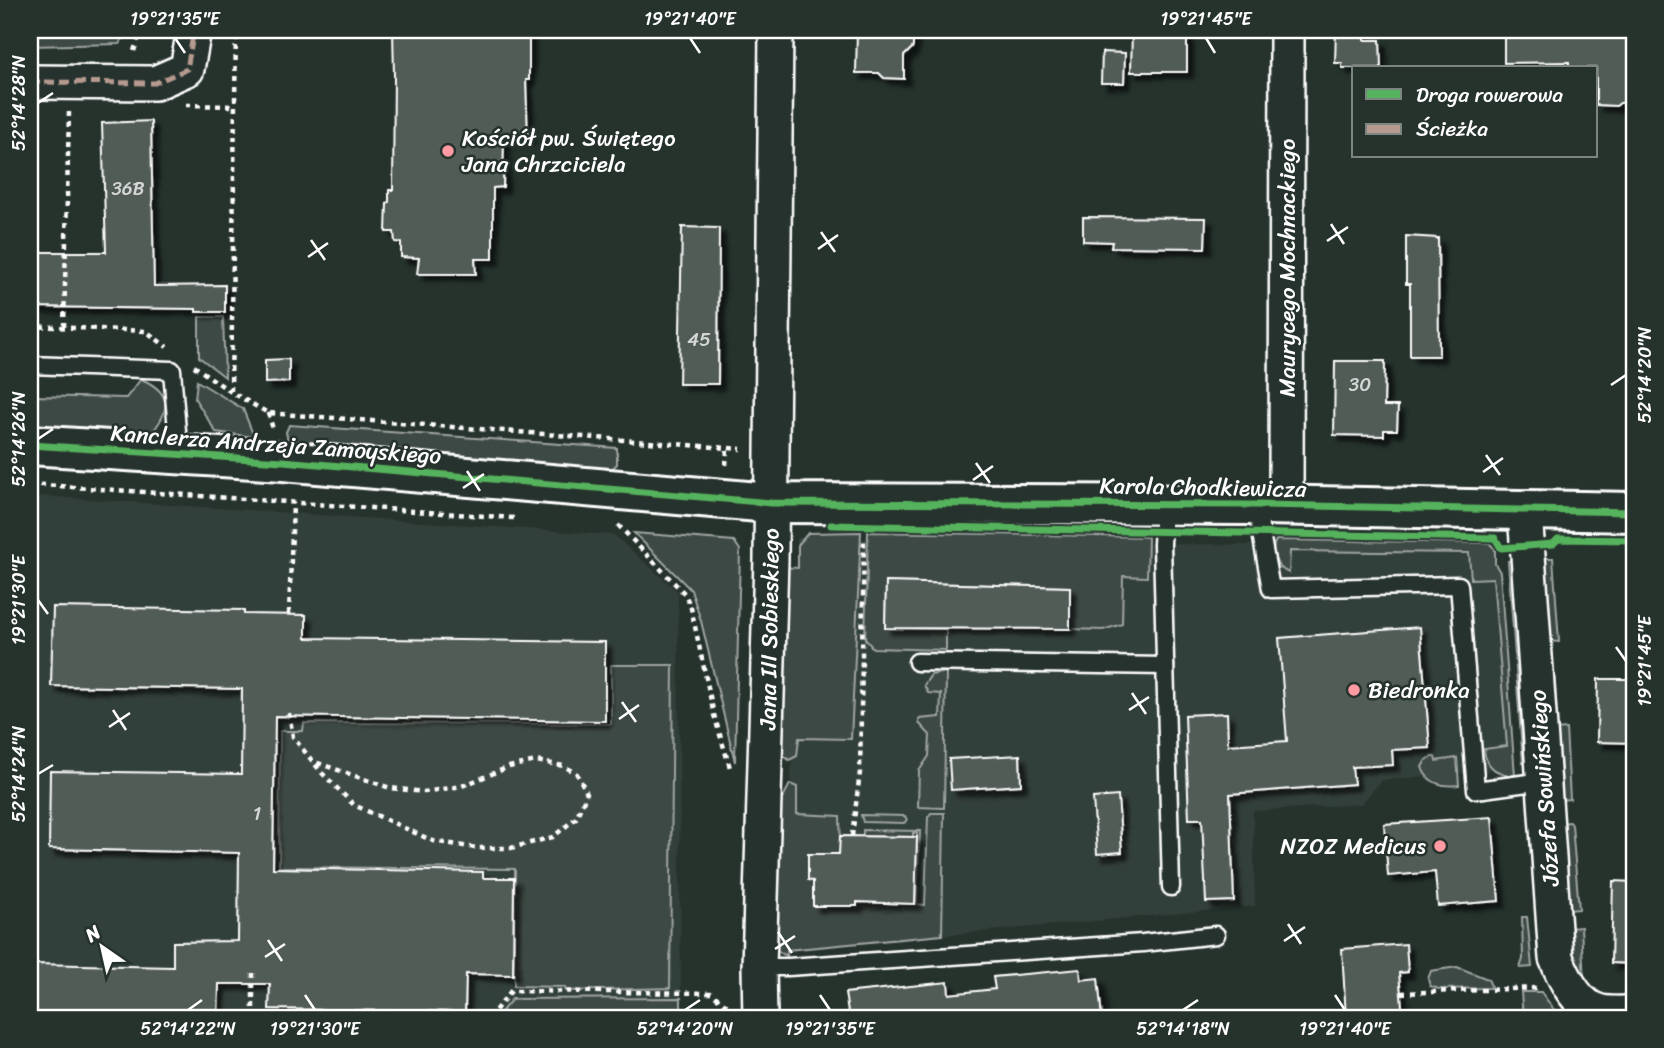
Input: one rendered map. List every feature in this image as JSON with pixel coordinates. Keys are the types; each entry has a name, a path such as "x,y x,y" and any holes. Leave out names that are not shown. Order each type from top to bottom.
{"street":[{"path":"30,82 155,83 187,69 194,30"},
{"name":"Jana III Sobieskiego","path":"746,1015 759,967 771,503 776,30"},
{"name":"Maurycego Mochnackiego","path":"1271,506 1287,30"},
{"name":"Kanclerza Andrzeja Zamoyskiego","path":"30,445 283,461 771,503"},
{"name":"Karola Chodkiewicza","path":"771,503 1271,506 1634,512"},
{"name":"Józefa Sowińskiego","path":"1525,512 1557,961 1572,989 1590,1007 1600,1012 1634,1013"}],"lane":[{"path":"30,365 172,370 179,455"},
{"path":"1164,505 1162,544 1171,887"},
{"path":"1271,506 1271,589 1459,585 1476,790 1543,781"},
{"path":"917,662 1165,666"},
{"path":"759,967 1143,943 1216,935"}],"path":[{"path":"231,392 236,30"},
{"path":"64,327 70,104"},
{"path":"30,326 146,331 172,350"},
{"path":"192,364 231,392 268,413 727,449"},
{"path":"30,484 523,519"},
{"path":"289,614 293,503"},
{"path":"604,524 631,526"},
{"path":"618,525 685,594 691,608 714,715 734,780"},
{"path":"852,836 860,772 864,526"},
{"path":"289,713 293,737 312,761 354,805 433,841 476,848 511,848 553,837 576,818 587,793 577,774 564,766 536,761 509,767 462,786 424,792 390,788 312,761"},
{"path":"253,971 253,1018"},
{"path":"1401,993 1545,987"},
{"path":"489,1018 511,991 711,993 746,1015"}],"shaded area":[{"path":"30,30 129,30 119,44 30,46"},
{"path":"199,317 223,317 225,377 199,357"},
{"path":"141,379 160,391 165,406 160,422 146,439 30,431 30,396 126,398"},
{"path":"197,381 243,409 254,437 216,432 195,399"},
{"path":"289,425 617,448 617,464 605,475 290,451 286,432"},
{"path":"41,496 614,535 678,592 681,1018 30,1018 30,505"},
{"path":"861,532 851,739 799,738 797,756 789,760 782,754 778,735 782,567 798,568 798,545 808,533"},
{"path":"868,532 1148,537 1147,577 1123,576 1122,624 1103,630 1070,629 1070,587 886,582 885,628 946,629 946,650 873,648 865,639"},
{"path":"634,533 734,541 740,550 735,762 691,590"},
{"path":"797,538 1494,549 1509,749 1489,771 1382,780 1361,804 1253,811 1255,906 787,950"},
{"path":"1276,540 1489,543 1495,549 1495,564 1500,572 1515,776 1494,769 1485,755 1484,749 1507,746 1493,578 1471,579 1469,553 1290,551 1289,573 1280,567 1275,559 1273,550"},
{"path":"1543,558 1553,558 1559,642 1548,641"},
{"path":"1511,560 1525,742 1523,764 1508,561"},
{"path":"611,665 673,665 670,988 565,991 565,987 514,986 515,869 279,867 280,731 303,731 304,723 611,724"},
{"path":"946,672 944,808 918,807 919,771 929,756 930,735 919,723 919,719 940,717 941,694 928,693 924,685 931,675"},
{"path":"1566,729 1570,799 1559,800 1555,730"},
{"path":"1435,757 1436,761 1457,758 1459,785 1442,785 1432,781 1424,773 1422,767 1426,760"},
{"path":"790,784 797,787 797,814 840,816 841,854 809,854 808,880 813,881 814,906 857,906 857,900 915,903 917,833 913,833 913,837 863,836 863,830 920,831 917,904 925,905 928,817 931,813 944,813 942,935 787,950 787,956 779,952 775,947 777,809"},
{"path":"861,815 905,816 907,820 904,823 863,822"},
{"path":"1570,822 1579,909 1567,910 1561,823"},
{"path":"1522,917 1527,917 1532,967 1520,968 1523,959"},
{"path":"1581,927 1584,981 1573,957 1569,928"},
{"path":"1457,967 1488,979 1490,988 1439,989 1430,986 1428,979 1431,971"},
{"path":"1521,992 1541,992 1560,1018 1523,1018"},
{"path":"681,998 681,1018 496,1018 512,999"}],"building":[{"name":"Kościół pw. Świętego Jana Chrzciciela","path":"393,30 529,30 529,80 526,80 528,139 504,138 503,187 493,188 493,259 475,259 476,274 417,274 419,258 401,257 401,243 395,242 394,232 386,232 389,190 393,190"},
{"path":"857,30 913,30 913,47 904,56 904,79 884,78 879,73 856,73"},
{"path":"1132,30 1187,30 1187,72 1131,72"},
{"path":"1336,30 1365,30 1365,40 1380,40 1381,66 1342,68 1342,63 1335,63"},
{"path":"1504,30 1634,30 1634,102 1616,106 1598,105 1598,66 1569,66 1569,62 1504,63"},
{"path":"1102,52 1125,53 1124,83 1101,83"},
{"path":"151,121 154,286 225,285 225,312 196,312 196,309 30,307 30,252 106,252 102,123"},
{"path":"1083,217 1206,218 1205,248 1111,247 1112,242 1083,241"},
{"path":"682,227 719,228 718,384 679,384"},
{"path":"1406,236 1438,238 1439,356 1410,356 1410,284 1406,284"},
{"path":"289,359 289,382 265,383 265,360"},
{"path":"1335,361 1385,361 1384,406 1398,406 1397,430 1384,430 1384,436 1334,435"},
{"path":"886,582 1070,587 1070,629 885,628"},
{"path":"53,607 244,610 244,614 306,615 306,638 605,642 605,721 275,716 273,868 483,872 483,878 514,878 513,975 466,974 465,1012 269,1009 270,984 219,984 218,1018 33,1018 34,964 173,967 173,942 238,941 239,853 49,849 50,771 241,774 242,689 51,686"},
{"name":"Biedronka","path":"1420,627 1430,748 1392,750 1393,765 1352,767 1354,784 1230,794 1234,901 1206,902 1202,819 1189,819 1185,715 1227,713 1228,745 1287,741 1279,638"},
{"path":"1598,679 1634,679 1634,743 1597,742"},
{"path":"1020,755 1021,785 951,790 949,759"},
{"path":"1118,796 1122,852 1097,854 1093,798"},
{"name":"NZOZ Medicus","path":"1492,817 1499,901 1438,906 1435,872 1388,876 1384,824"},
{"path":"840,836 917,837 915,904 857,902 857,906 813,906 813,881 808,880 808,854 839,854"},
{"path":"1613,881 1634,882 1634,964 1611,963"},
{"path":"1406,944 1408,972 1399,973 1403,1017 1346,1018 1342,949"},
{"path":"1080,969 1081,980 1098,978 1102,1018 849,1018 845,993 948,982 949,994 995,989 993,977"}],"marked path":[{"path":"30,82 155,83 187,69 194,30"}],"cycle path":[{"path":"30,445 283,461 771,503 1256,505 1634,512"},
{"path":"831,525 1495,538 1501,548 1553,544 1558,539 1634,540"}],"place":[{"name":"Kościół pw. Świętego Jana Chrzciciela","path":"448,151"},
{"name":"Biedronka","path":"1354,690"},
{"name":"NZOZ Medicus","path":"1440,846"}]}
